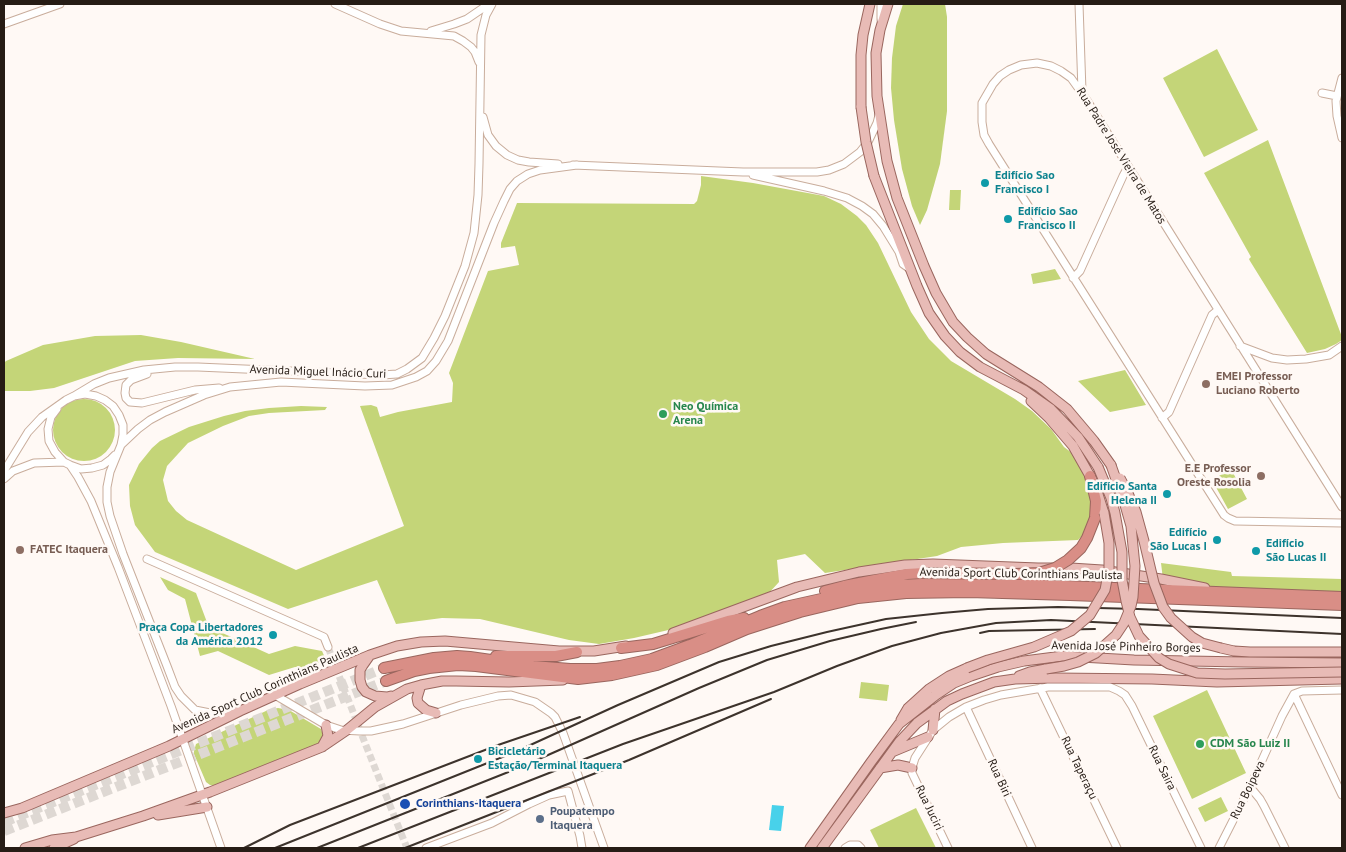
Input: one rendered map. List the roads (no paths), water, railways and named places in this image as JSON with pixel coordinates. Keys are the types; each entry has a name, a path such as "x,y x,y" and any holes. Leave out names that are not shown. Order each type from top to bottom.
{"highway":[{"path":"784,608 808,597 844,586 906,574 1016,574 1039,573 1055,568 1068,560 1081,548 1100,515 1090,476"},
{"name":"Avenida Sport Club Corinthians Paulista","path":"384,668 434,658 470,657 562,668 597,669 620,666 664,655 784,608 857,590 900,585 944,583 1014,584 1342,597"},
{"name":"Avenida Sport Club Corinthians Paulista","path":"386,681 414,670 458,665 578,679 612,675 657,665 705,648 747,630 800,612 858,598 897,594 934,592 993,593 1342,606"},
{"path":"620,648 653,644 728,621 760,616"},
{"path":"470,657 556,656 577,652"}],"main road":[{"path":"870,4 863,35 861,55 861,107 870,159 894,238 929,313 952,344 980,367 1010,382 1051,409 1078,437 1098,467 1111,498 1117,520 1122,552 1122,580 1126,602 1130,617 1139,636 1159,658 1169,664 1197,673 1342,672"},
{"path":"888,4 880,30 876,53 876,84 887,161 897,198 924,266 946,310 960,330 986,354 1054,397 1067,408 1094,441 1127,491 1136,512 1154,583 1163,607 1171,618 1192,637 1202,643 1234,651 1342,652"},
{"path":"1010,382 1044,413 1067,438 1084,463 1090,476"},
{"path":"1015,679 1021,675 1078,662 1096,653 1116,635 1124,623 1133,597 1135,566 1132,533 1125,505 1111,466"},
{"path":"899,724 908,708 929,689 949,676 988,660 1034,647 1062,635 1090,615 1105,590 1109,569 1108,532 1100,515"},
{"name":"Avenida Sport Club Corinthians Paulista","path":"4,814 182,740 240,711 370,655 397,646 445,641 577,652 620,648 688,628 797,587 859,572 905,565 952,564 1102,570 1161,579 1222,592"},
{"path":"370,655 360,670 362,687 366,692 375,696 394,696"},
{"name":"Avenida José Pinheiro Borges","path":"810,848 899,724 954,683 971,676 998,667 1041,658 1064,656 1208,662 1342,663"},
{"path":"822,848 900,741 917,723 946,701 994,682 1015,679 1055,678 1217,682 1342,679"},
{"name":"Avenida Sport Club Corinthians Paulista","path":"54,848 76,837 143,816 322,747 375,707 407,689 442,681 509,682 578,679"},
{"path":"421,685 417,698 418,703 426,710 436,712"},
{"path":"892,752 930,734 935,709"},
{"path":"322,747 328,736 326,725"},
{"path":"880,768 898,765 912,768"},
{"path":"143,816 207,807"},
{"name":"Avenida Sport Club Corinthians Paulista","path":"25,848 63,838 76,837"}],"street":[{"path":"4,24 60,4"},
{"name":"Avenida Miguel Inácio Curi","path":"4,470 28,432 42,417 66,400 109,378 144,370 174,367 382,375 397,374 422,358 445,316 465,266 474,234 478,195 481,67 471,47 454,36 401,31 335,4"},
{"path":"481,67 481,35 486,14 491,4"},
{"name":"Avenida Miguel Inácio Curi","path":"419,33 454,24 476,14 491,4"},
{"path":"880,30 881,4"},
{"path":"1079,4 1082,92"},
{"name":"Rua Padre José Vieira de Matos","path":"1342,507 1082,92 1071,78 1061,70 1051,66 1037,63 1021,65 1009,70 992,84 982,103 981,117 984,135 1224,514 1235,521 1342,523"},
{"path":"1342,78 1336,101 1342,138"},
{"path":"1322,93 1337,96"},
{"path":"481,106 488,135 496,146 507,155 518,160 577,165 743,172 817,172 838,168 854,158 871,137 879,112"},
{"name":"Avenida Miguel Inácio Curi","path":"119,449 138,429 150,420 204,395 230,387 281,382 365,386 392,385 427,371 436,361 448,340 494,223 510,189 517,181 528,174 540,170 577,165"},
{"path":"1073,278 1080,271 1128,167"},
{"path":"743,172 847,198 873,214 894,238"},
{"path":"1162,418 1169,412 1212,315 1218,310"},
{"path":"1240,346 1272,358 1287,360 1342,353"},
{"path":"1329,355 1342,346"},
{"path":"174,367 141,375 131,380 124,389 126,398 130,402 142,403 195,390 230,387"},
{"path":"74,396 85,394 96,396 114,406 120,415 123,435 110,472 107,502 110,516 132,578 175,687 195,710 210,713 240,711"},
{"path":"58,406 51,417 48,429 50,441 55,452 67,463 84,488 100,523 150,651 221,848"},
{"path":"4,479 13,471 34,463 67,463 81,469 92,468 103,465 119,449"},
{"path":"147,559 324,637 328,648"},
{"name":"Rua Saira","path":"1040,688 1110,687 1125,694 1201,848"},
{"path":"912,768 915,758 930,734 949,717 966,707 1001,695 1040,688"},
{"name":"Rua Taperaçu","path":"1040,688 1117,848"},
{"path":"1342,690 1302,691 1294,694 1342,795"},
{"name":"Rua Boipeva","path":"1219,848 1294,694"},
{"path":"275,696 334,728 371,731 403,724 436,712 489,697 511,695 535,702 555,717 563,733 604,848"},
{"name":"Rua Biri","path":"966,707 1032,848"},
{"name":"Rua Juciri","path":"912,768 914,777 948,848"},
{"path":"1250,787 1260,799 1285,848"},
{"path":"426,848 492,823 549,796 568,791 582,848"},
{"path":"848,847 858,845 861,848"}],"water":[{"path":"772,805 784,806 781,831 769,830"}],"tunnel":[{"path":"328,647 407,848"},
{"path":"4,822 384,668"},
{"path":"4,831 386,681"}],"railway":[{"path":"275,848 515,752 719,662 771,646 886,619 988,609 1058,607 1342,618"},
{"path":"358,848 623,744 774,692 892,646 941,633 996,623 1051,620 1342,634"},
{"path":"317,848 521,767 767,660 830,641 916,622"},
{"path":"980,633 989,631 1095,629"},
{"path":"405,848 629,760 771,699"},
{"path":"244,848 290,825 498,745 580,717"}],"place":[{"name":"Edifício Sao Francisco I","path":"985,183"},
{"name":"Edifício Sao Francisco II","path":"1008,219"},
{"name":"EMEI Professor Luciano Roberto","path":"1206,384"},
{"name":"Neo Química Arena","path":"663,414"},
{"name":"E.E Professor Oreste Rosolia","path":"1261,476"},
{"name":"Edifício Santa Helena II","path":"1167,494"},
{"name":"Edifício São Lucas I","path":"1217,540"},
{"name":"FATEC Itaquera","path":"20,550"},
{"name":"Edifício São Lucas II","path":"1256,551"},
{"name":"Praça Copa Libertadores da América 2012","path":"273,635"},
{"name":"CDM São Luiz II","path":"1200,744"},
{"name":"Bicicletário Estação/Terminal Itaquera","path":"478,759"},
{"name":"Corinthians-Itaquera","path":"405,804"},
{"name":"Poupatempo Itaquera","path":"540,819"}]}
